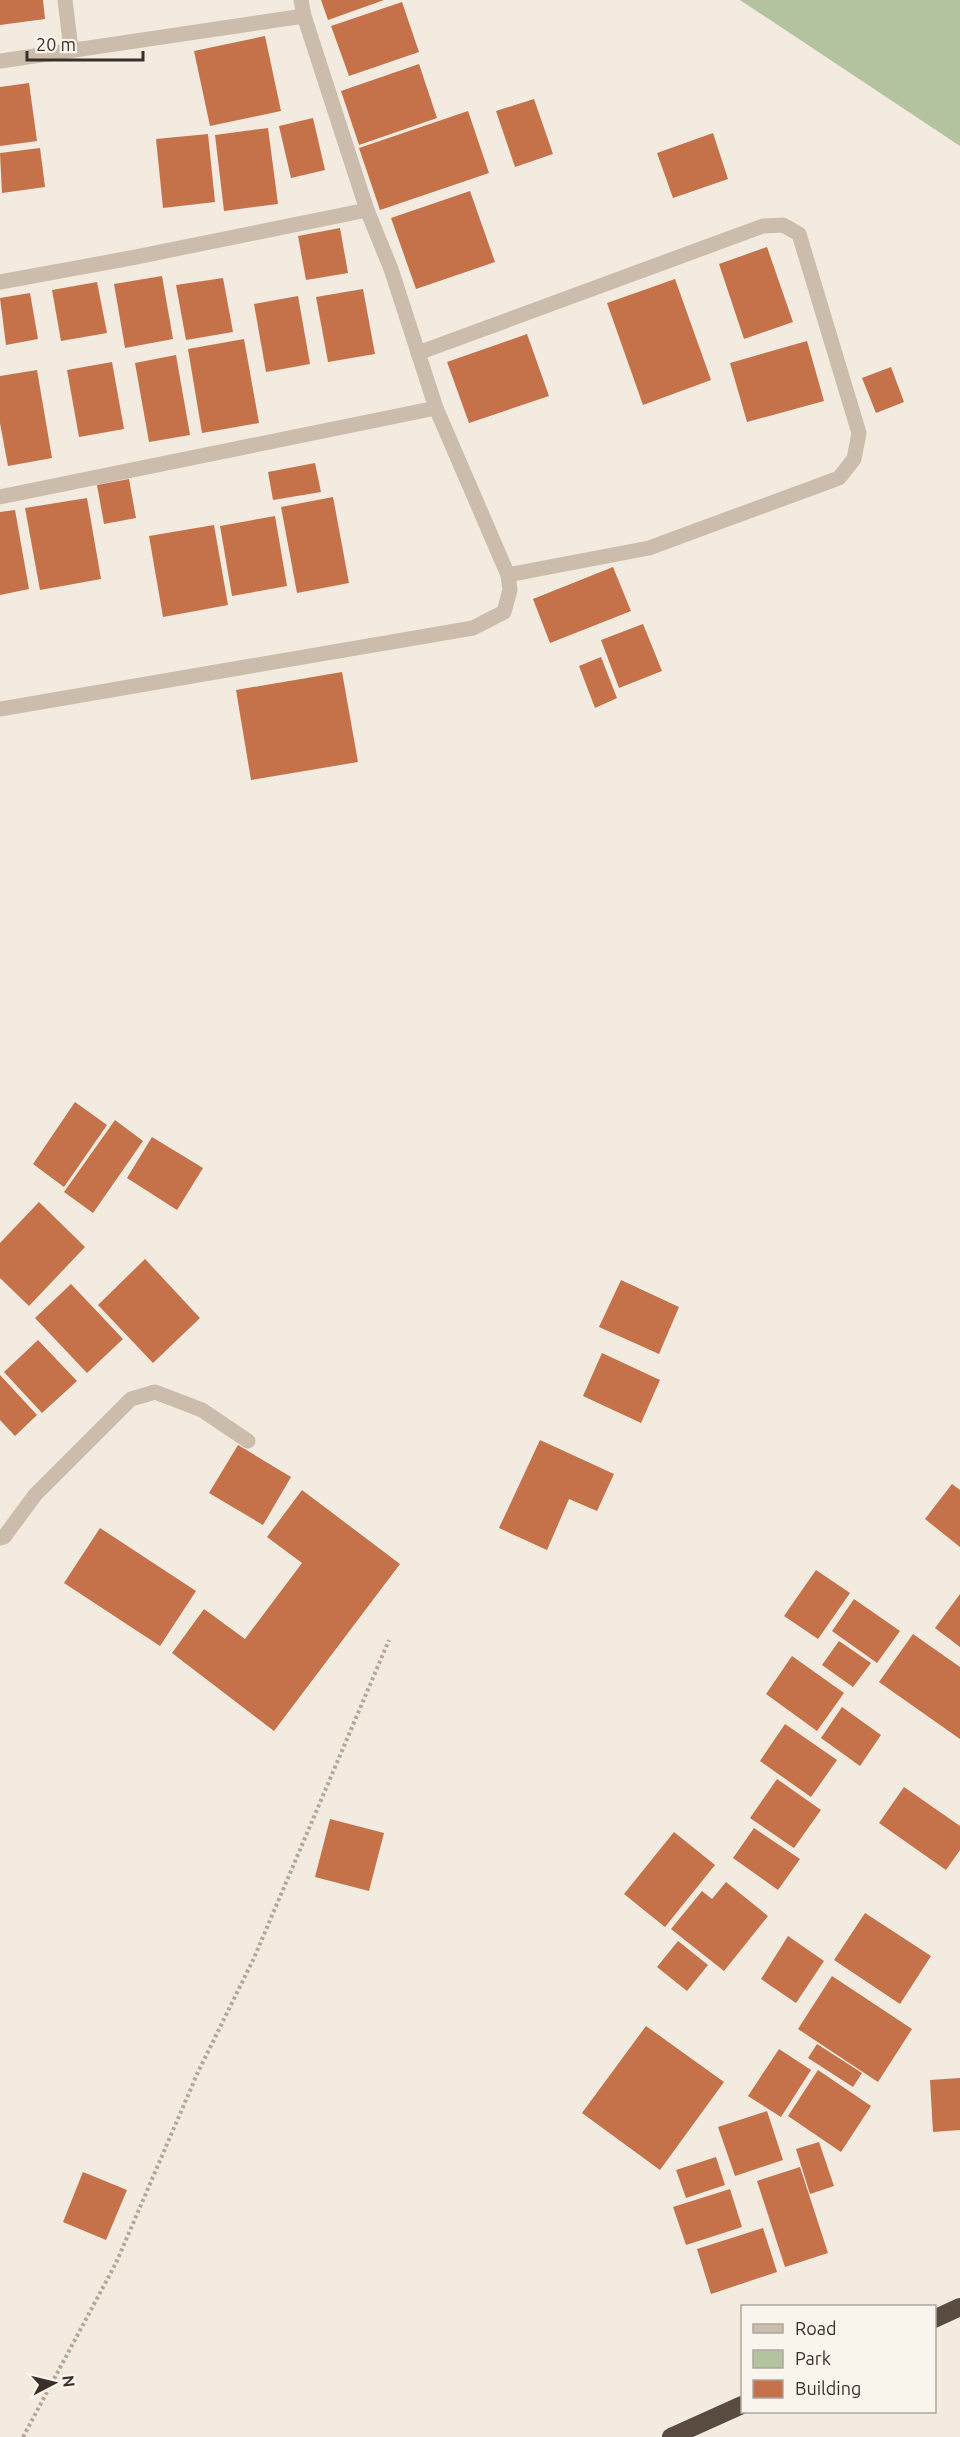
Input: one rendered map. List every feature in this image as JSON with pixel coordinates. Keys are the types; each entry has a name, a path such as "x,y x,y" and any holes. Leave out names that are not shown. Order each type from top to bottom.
{"highway":[{"path":"936,2318 960,2307"},
{"path":"671,2437 741,2405"}],"street":[{"path":"64,0 71,49"},
{"path":"0,710 473,628 504,612 510,590 508,575 436,408 391,269 367,210 301,0"},
{"path":"0,61 304,15"},
{"path":"0,282 148,255 367,210"},
{"path":"418,353 763,226 783,225 799,234 859,433 854,459 839,478 650,548 508,575"},
{"path":"0,497 436,408"},
{"path":"0,1538 4,1537 35,1495 131,1399 155,1392 202,1410 248,1441"}],"path":[{"path":"23,2437 116,2263 198,2072 254,1958 389,1640"}],"green space":[{"path":"740,0 960,0 960,146"}],"building":[{"path":"0,0 43,0 45,19 0,25"},
{"path":"321,0 384,0 328,20"},
{"path":"402,2 419,52 349,76 331,26"},
{"path":"265,36 281,111 210,126 194,51"},
{"path":"419,64 437,118 359,145 341,91"},
{"path":"29,83 37,141 0,146 0,87"},
{"path":"534,99 553,154 515,167 496,111"},
{"path":"468,111 489,173 380,210 359,148"},
{"path":"313,118 325,170 291,178 279,126"},
{"path":"268,128 278,204 224,211 215,135"},
{"path":"713,133 728,179 673,198 657,153"},
{"path":"208,134 215,202 163,208 156,139"},
{"path":"40,148 45,187 2,193 0,153"},
{"path":"470,191 495,262 416,289 391,218"},
{"path":"340,228 348,273 306,280 298,236"},
{"path":"767,247 793,322 744,339 719,264"},
{"path":"162,276 173,339 125,348 114,284"},
{"path":"223,278 233,332 186,340 176,285"},
{"path":"675,279 711,380 643,405 607,303"},
{"path":"97,282 107,333 61,341 52,290"},
{"path":"363,289 375,354 328,362 316,297"},
{"path":"30,293 38,339 6,345 0,298"},
{"path":"298,296 310,364 266,372 254,304"},
{"path":"527,334 549,396 469,423 447,362"},
{"path":"244,339 259,423 202,433 188,349"},
{"path":"807,341 824,401 747,422 730,363"},
{"path":"176,355 190,435 149,442 135,363"},
{"path":"112,362 124,429 79,437 67,370"},
{"path":"891,367 904,402 876,413 862,378"},
{"path":"37,370 52,458 8,466 0,423 0,376"},
{"path":"315,463 321,492 273,500 268,472"},
{"path":"129,479 136,518 104,524 97,485"},
{"path":"333,497 349,583 297,593 281,507"},
{"path":"87,498 101,579 40,590 25,508"},
{"path":"15,510 29,589 0,595 0,512"},
{"path":"275,516 287,586 232,596 220,526"},
{"path":"214,525 228,605 163,617 149,536"},
{"path":"613,567 631,611 550,643 533,599"},
{"path":"643,624 662,671 619,688 601,640"},
{"path":"601,657 617,698 595,708 579,666"},
{"path":"342,672 358,762 251,780 236,690"},
{"path":"75,1102 107,1125 64,1187 33,1164"},
{"path":"115,1120 143,1141 93,1213 64,1192"},
{"path":"152,1137 203,1168 177,1210 127,1178"},
{"path":"39,1202 85,1247 29,1306 0,1278 0,1243"},
{"path":"145,1259 200,1318 153,1363 98,1305"},
{"path":"621,1280 679,1307 659,1354 599,1327"},
{"path":"71,1284 123,1339 87,1373 35,1318"},
{"path":"38,1340 77,1381 42,1413 4,1372"},
{"path":"602,1353 660,1380 641,1423 583,1396"},
{"path":"0,1375 37,1415 15,1436 0,1420"},
{"path":"540,1440 614,1474 597,1511 569,1499 547,1550 499,1528"},
{"path":"238,1445 291,1477 263,1525 209,1493"},
{"path":"952,1484 960,1490 960,1547 925,1519"},
{"path":"302,1490 400,1564 274,1731 172,1653 204,1609 245,1639 302,1563 267,1537"},
{"path":"100,1528 196,1591 160,1646 64,1583"},
{"path":"816,1570 850,1593 818,1639 784,1616"},
{"path":"960,1594 960,1647 935,1628"},
{"path":"854,1599 900,1631 877,1663 832,1631"},
{"path":"913,1634 960,1667 960,1739 879,1682"},
{"path":"839,1641 871,1663 853,1687 822,1665"},
{"path":"792,1656 844,1693 817,1731 766,1694"},
{"path":"842,1707 881,1735 860,1766 821,1738"},
{"path":"785,1724 837,1760 811,1797 760,1761"},
{"path":"777,1779 821,1810 794,1848 750,1818"},
{"path":"904,1787 960,1826 960,1850 946,1870 879,1823"},
{"path":"330,1819 384,1833 369,1891 315,1877"},
{"path":"754,1828 800,1859 778,1890 733,1858"},
{"path":"674,1832 715,1865 665,1927 624,1894"},
{"path":"726,1882 768,1916 724,1971 671,1929 702,1891 712,1899"},
{"path":"865,1913 931,1956 900,2004 834,1960"},
{"path":"788,1936 824,1961 796,2003 761,1979"},
{"path":"678,1941 708,1965 687,1991 657,1967"},
{"path":"832,1976 912,2029 878,2082 798,2029"},
{"path":"646,2026 724,2082 660,2170 582,2113"},
{"path":"817,2044 862,2073 853,2087 808,2058"},
{"path":"779,2049 811,2070 781,2117 748,2096"},
{"path":"818,2070 871,2106 841,2152 788,2116"},
{"path":"960,2078 960,2130 933,2132 930,2080"},
{"path":"767,2111 783,2160 735,2176 718,2127"},
{"path":"819,2142 834,2186 810,2194 796,2149"},
{"path":"716,2157 725,2185 686,2198 676,2170"},
{"path":"800,2167 828,2253 785,2267 757,2181"},
{"path":"83,2172 127,2190 106,2240 63,2222"},
{"path":"730,2189 742,2227 686,2245 673,2207"},
{"path":"763,2228 777,2272 711,2294 697,2249"}]}
